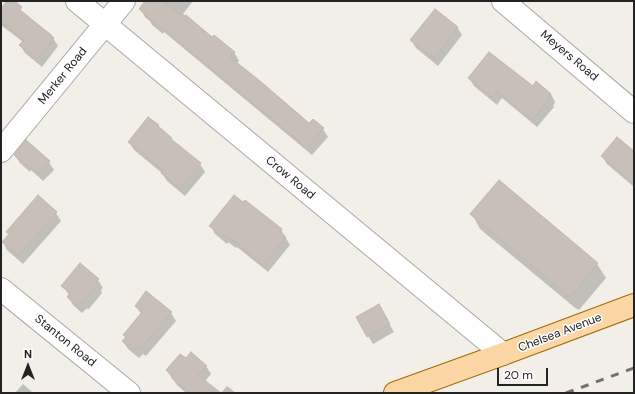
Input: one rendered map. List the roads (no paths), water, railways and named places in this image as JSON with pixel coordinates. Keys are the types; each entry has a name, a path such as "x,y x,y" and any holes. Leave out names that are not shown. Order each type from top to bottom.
{"main road":[{"name":"Chelsea Avenue","path":"395,393 634,305"}],"street":[{"name":"Crow Road","path":"77,1 504,354"},
{"name":"Merker Road","path":"1,151 124,1"},
{"name":"Meyers Road","path":"503,1 634,112"},
{"name":"Stanton Road","path":"1,289 129,393"}],"railway":[{"path":"566,393 634,368"}]}
